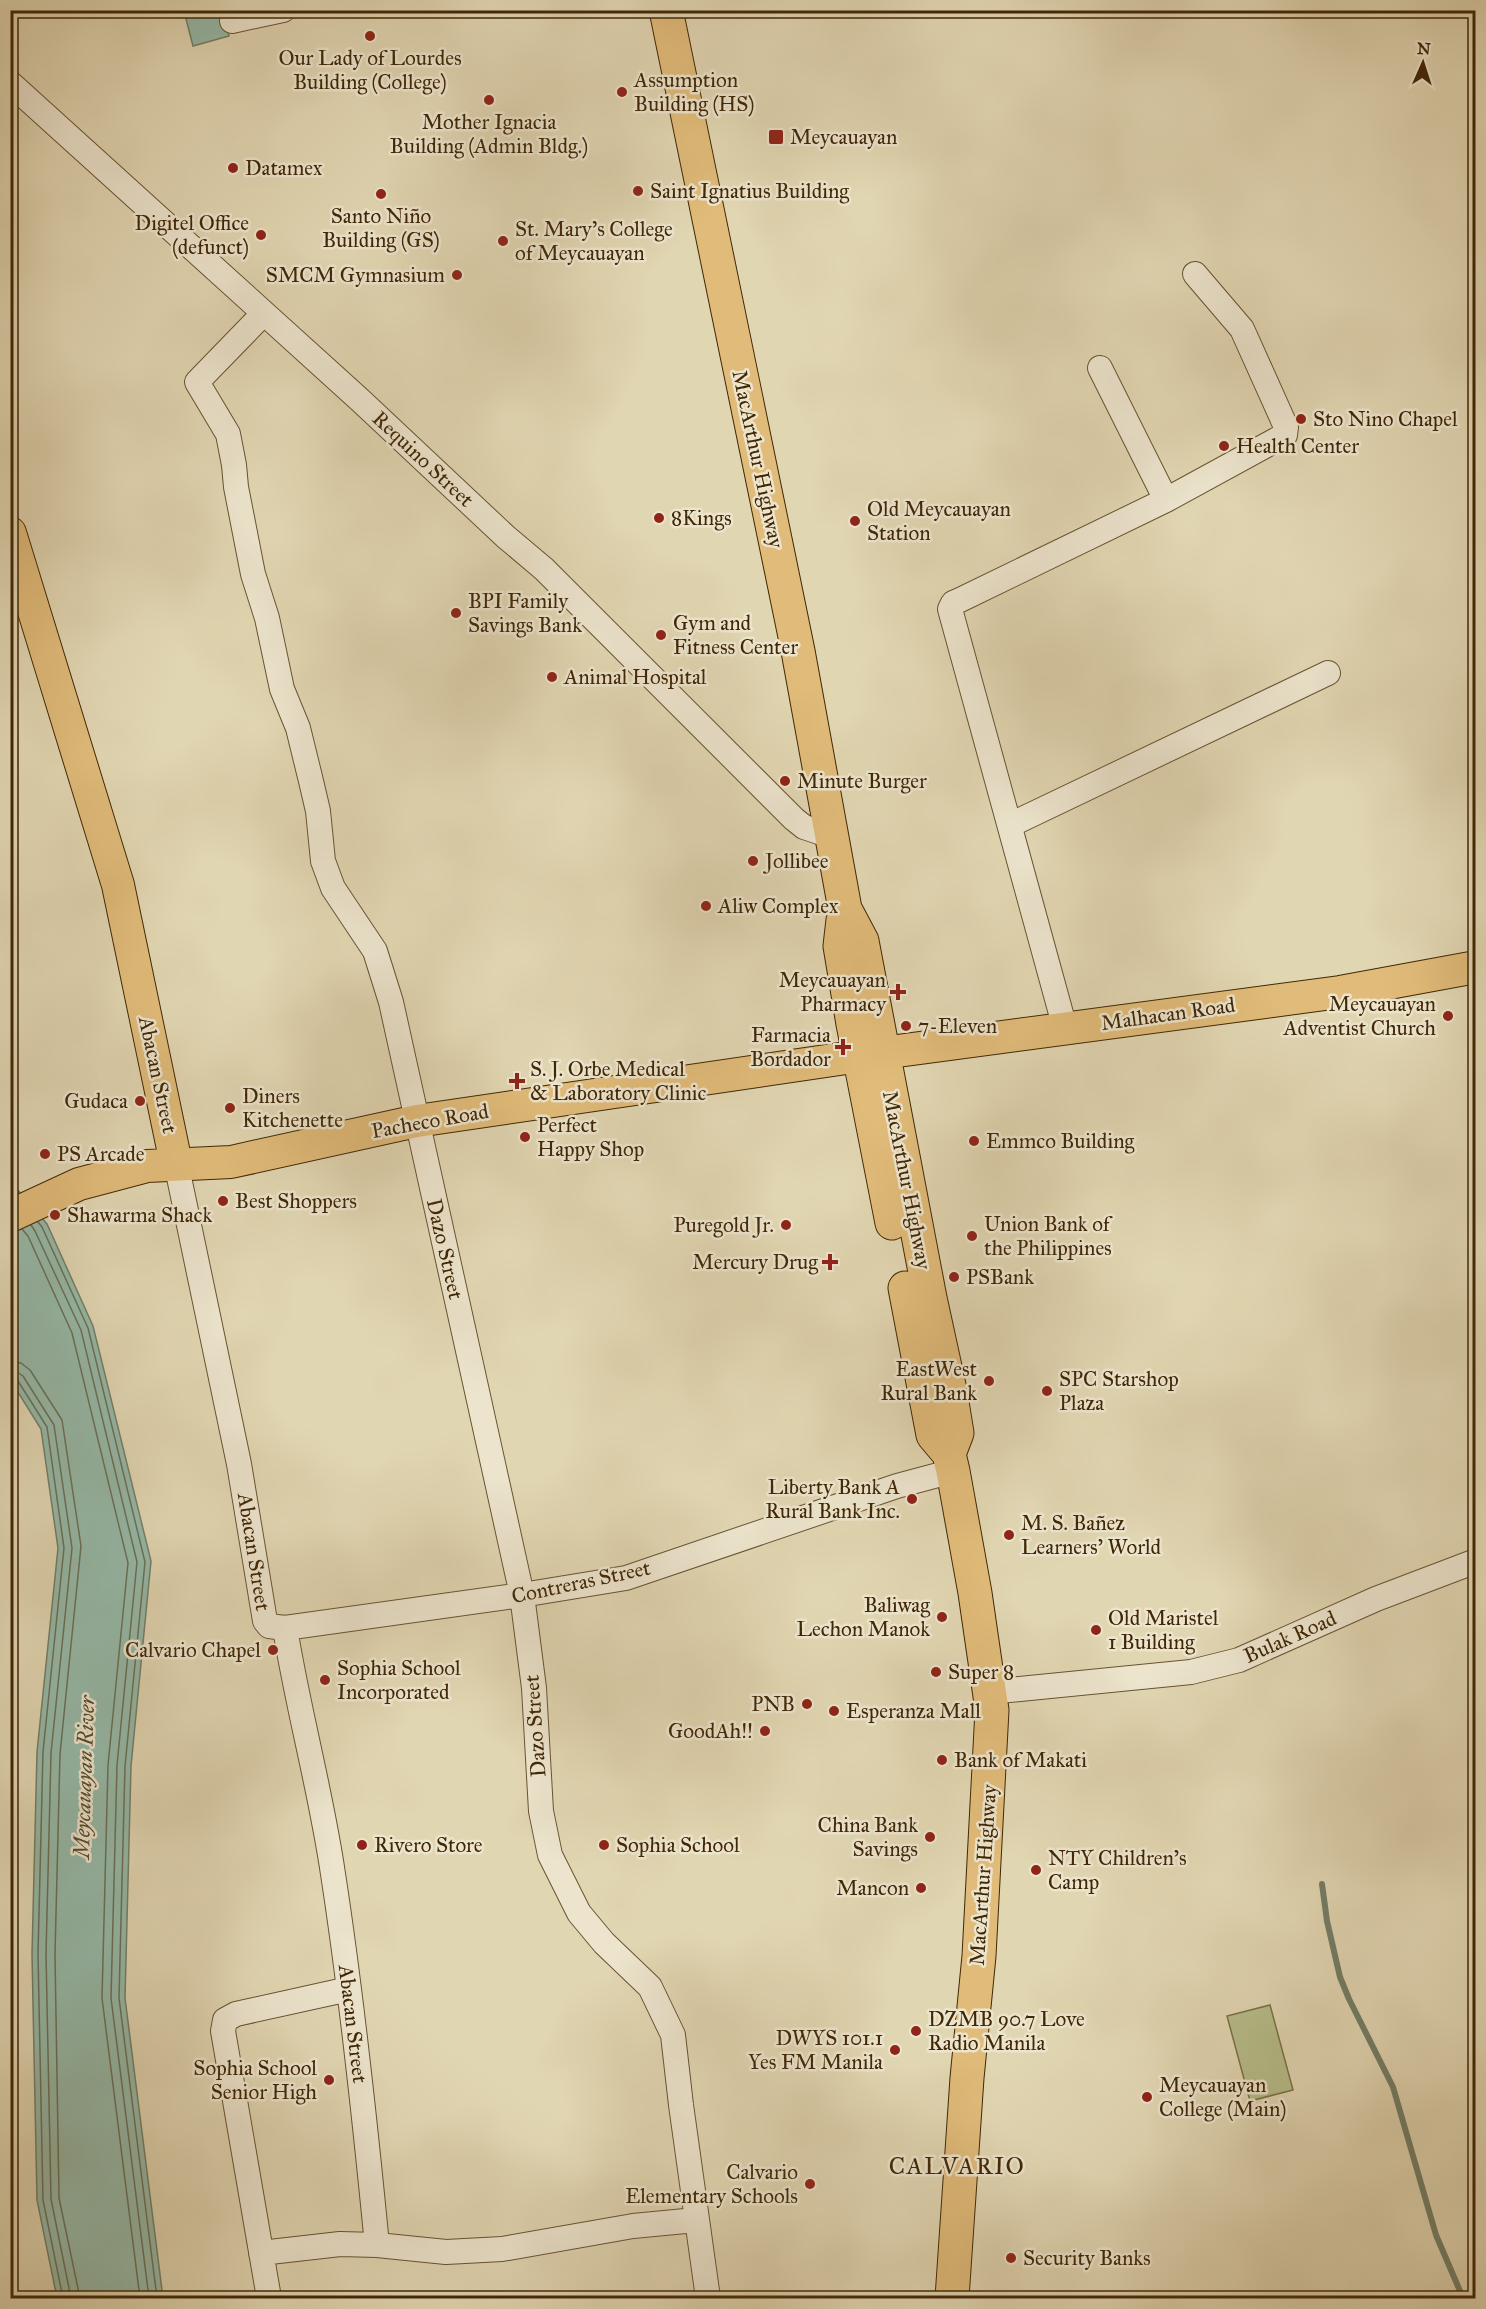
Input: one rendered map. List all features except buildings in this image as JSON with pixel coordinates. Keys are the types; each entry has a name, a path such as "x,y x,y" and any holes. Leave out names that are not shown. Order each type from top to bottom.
{"highway":[{"name":"MacArthur Highway","path":"666,10 798,651 845,909 862,941 872,1055 933,1435 951,1463 973,1583 989,1692 992,1732 985,1864 952,2298"}],"main road":[{"name":"Abacan Street","path":"10,533 118,885 176,1163"},
{"name":"Malhacan Road","path":"872,1055 1340,992 1476,967"},
{"name":"Pacheco Road","path":"10,1216 79,1184 147,1166 231,1162 417,1121 872,1055"}],"street":[{"path":"232,21 283,10"},
{"name":"Requino Street","path":"10,82 544,569 794,819 804,827 831,836"},
{"path":"1065,1028 950,609 953,603 1166,500 1285,435 1286,426 1242,329 1195,274"},
{"name":"Dazo Street","path":"263,314 197,382 228,434 253,574 267,618 282,690 298,728 311,781 318,811 323,861 333,888 375,951 391,1002 522,1596 534,1688 541,1811 550,1855 579,1913 604,1943 650,1987 673,2035 708,2298"},
{"path":"1100,368 1166,500"},
{"path":"1010,825 1328,673"},
{"name":"Abacan Street","path":"176,1163 239,1464 265,1621 277,1627 293,1675 333,1871 349,1989 377,2245"},
{"name":"Contreras Street","path":"277,1627 522,1596 626,1578 897,1486 951,1463"},
{"name":"Bulak Road","path":"989,1692 1191,1672 1239,1660 1376,1599 1476,1561"},
{"path":"269,2298 223,2031 225,2020 236,2014 349,1989"},
{"path":"261,2253 340,2244 446,2252 502,2249 633,2226 696,2220"}],"green space":[{"path":"1270,2005 1293,2090 1250,2101 1227,2016"}],"water":[{"path":"203,11 223,11 229,36 193,46 185,15"},
{"name":"Meycauayan River","path":"10,1181 47,1224 93,1326 151,1561 131,1766 125,1998 163,2298 57,2298 37,2200 32,1954 37,1752 58,1548 41,1429 11,1381"}],"waterway":[{"path":"1322,1884 1327,1921 1340,1977 1393,2087 1436,2235 1463,2298"}],"place":[{"name":"Our Lady of Lourdes Building (College)","path":"370,36"},
{"name":"Assumption Building (HS)","path":"622,92"},
{"name":"Mother Ignacia Building (Admin Bldg.)","path":"489,100"},
{"name":"Meycauayan","path":"776,137"},
{"name":"Datamex","path":"233,168"},
{"name":"Saint Ignatius Building","path":"638,191"},
{"name":"Santo Niño Building (GS)","path":"381,194"},
{"name":"Digitel Office (defunct)","path":"261,235"},
{"name":"St. Mary's College of Meycauayan","path":"503,241"},
{"name":"SMCM Gymnasium","path":"457,275"},
{"name":"Sto Nino Chapel","path":"1301,419"},
{"name":"Health Center","path":"1224,446"},
{"name":"8Kings","path":"659,518"},
{"name":"Old Meycauayan Station","path":"855,521"},
{"name":"BPI Family Savings Bank","path":"456,613"},
{"name":"Gym and Fitness Center","path":"661,635"},
{"name":"Animal Hospital","path":"552,677"},
{"name":"Minute Burger","path":"785,781"},
{"name":"Jollibee","path":"753,861"},
{"name":"Aliw Complex","path":"706,906"},
{"name":"Meycauayan Pharmacy","path":"898,992"},
{"name":"Meycauayan Adventist Church","path":"1448,1016"},
{"name":"7-Eleven","path":"906,1026"},
{"name":"Farmacia Bordador","path":"843,1047"},
{"name":"S. J. Orbe Medical & Laboratory Clinic","path":"517,1081"},
{"name":"Gudaca","path":"140,1101"},
{"name":"Diners Kitchenette","path":"230,1108"},
{"name":"Perfect Happy Shop","path":"525,1137"},
{"name":"Emmco Building","path":"974,1141"},
{"name":"PS Arcade","path":"45,1154"},
{"name":"Best Shoppers","path":"223,1201"},
{"name":"Shawarma Shack","path":"55,1215"},
{"name":"Puregold Jr.","path":"786,1225"},
{"name":"Union Bank of the Philippines","path":"972,1236"},
{"name":"Mercury Drug","path":"830,1262"},
{"name":"PSBank","path":"954,1277"},
{"name":"EastWest Rural Bank","path":"989,1381"},
{"name":"SPC Starshop Plaza","path":"1047,1391"},
{"name":"Liberty Bank A Rural Bank Inc.","path":"912,1499"},
{"name":"M. S. Bañez Learners' World","path":"1009,1535"},
{"name":"Baliwag Lechon Manok","path":"942,1617"},
{"name":"Old Maristel 1 Building","path":"1096,1630"},
{"name":"Calvario Chapel","path":"273,1650"},
{"name":"Super 8","path":"936,1672"},
{"name":"Sophia School Incorporated","path":"325,1680"},
{"name":"PNB","path":"807,1704"},
{"name":"Esperanza Mall","path":"834,1711"},
{"name":"GoodAh!!","path":"765,1731"},
{"name":"Bank of Makati","path":"942,1760"},
{"name":"China Bank Savings","path":"930,1837"},
{"name":"Rivero Store","path":"362,1845"},
{"name":"Sophia School","path":"604,1845"},
{"name":"NTY Children's Camp","path":"1036,1870"},
{"name":"Mancon","path":"921,1888"},
{"name":"DZMB 90.7 Love Radio Manila","path":"916,2031"},
{"name":"DWYS 101.1 Yes FM Manila","path":"895,2050"},
{"name":"Sophia School Senior High","path":"329,2080"},
{"name":"Meycauayan College (Main)","path":"1147,2097"},
{"name":"Calvario Elementary Schools","path":"810,2184"},
{"name":"Security Banks","path":"1011,2258"}],"district":[{"name":"CALVARIO","path":"957,2166"}]}
